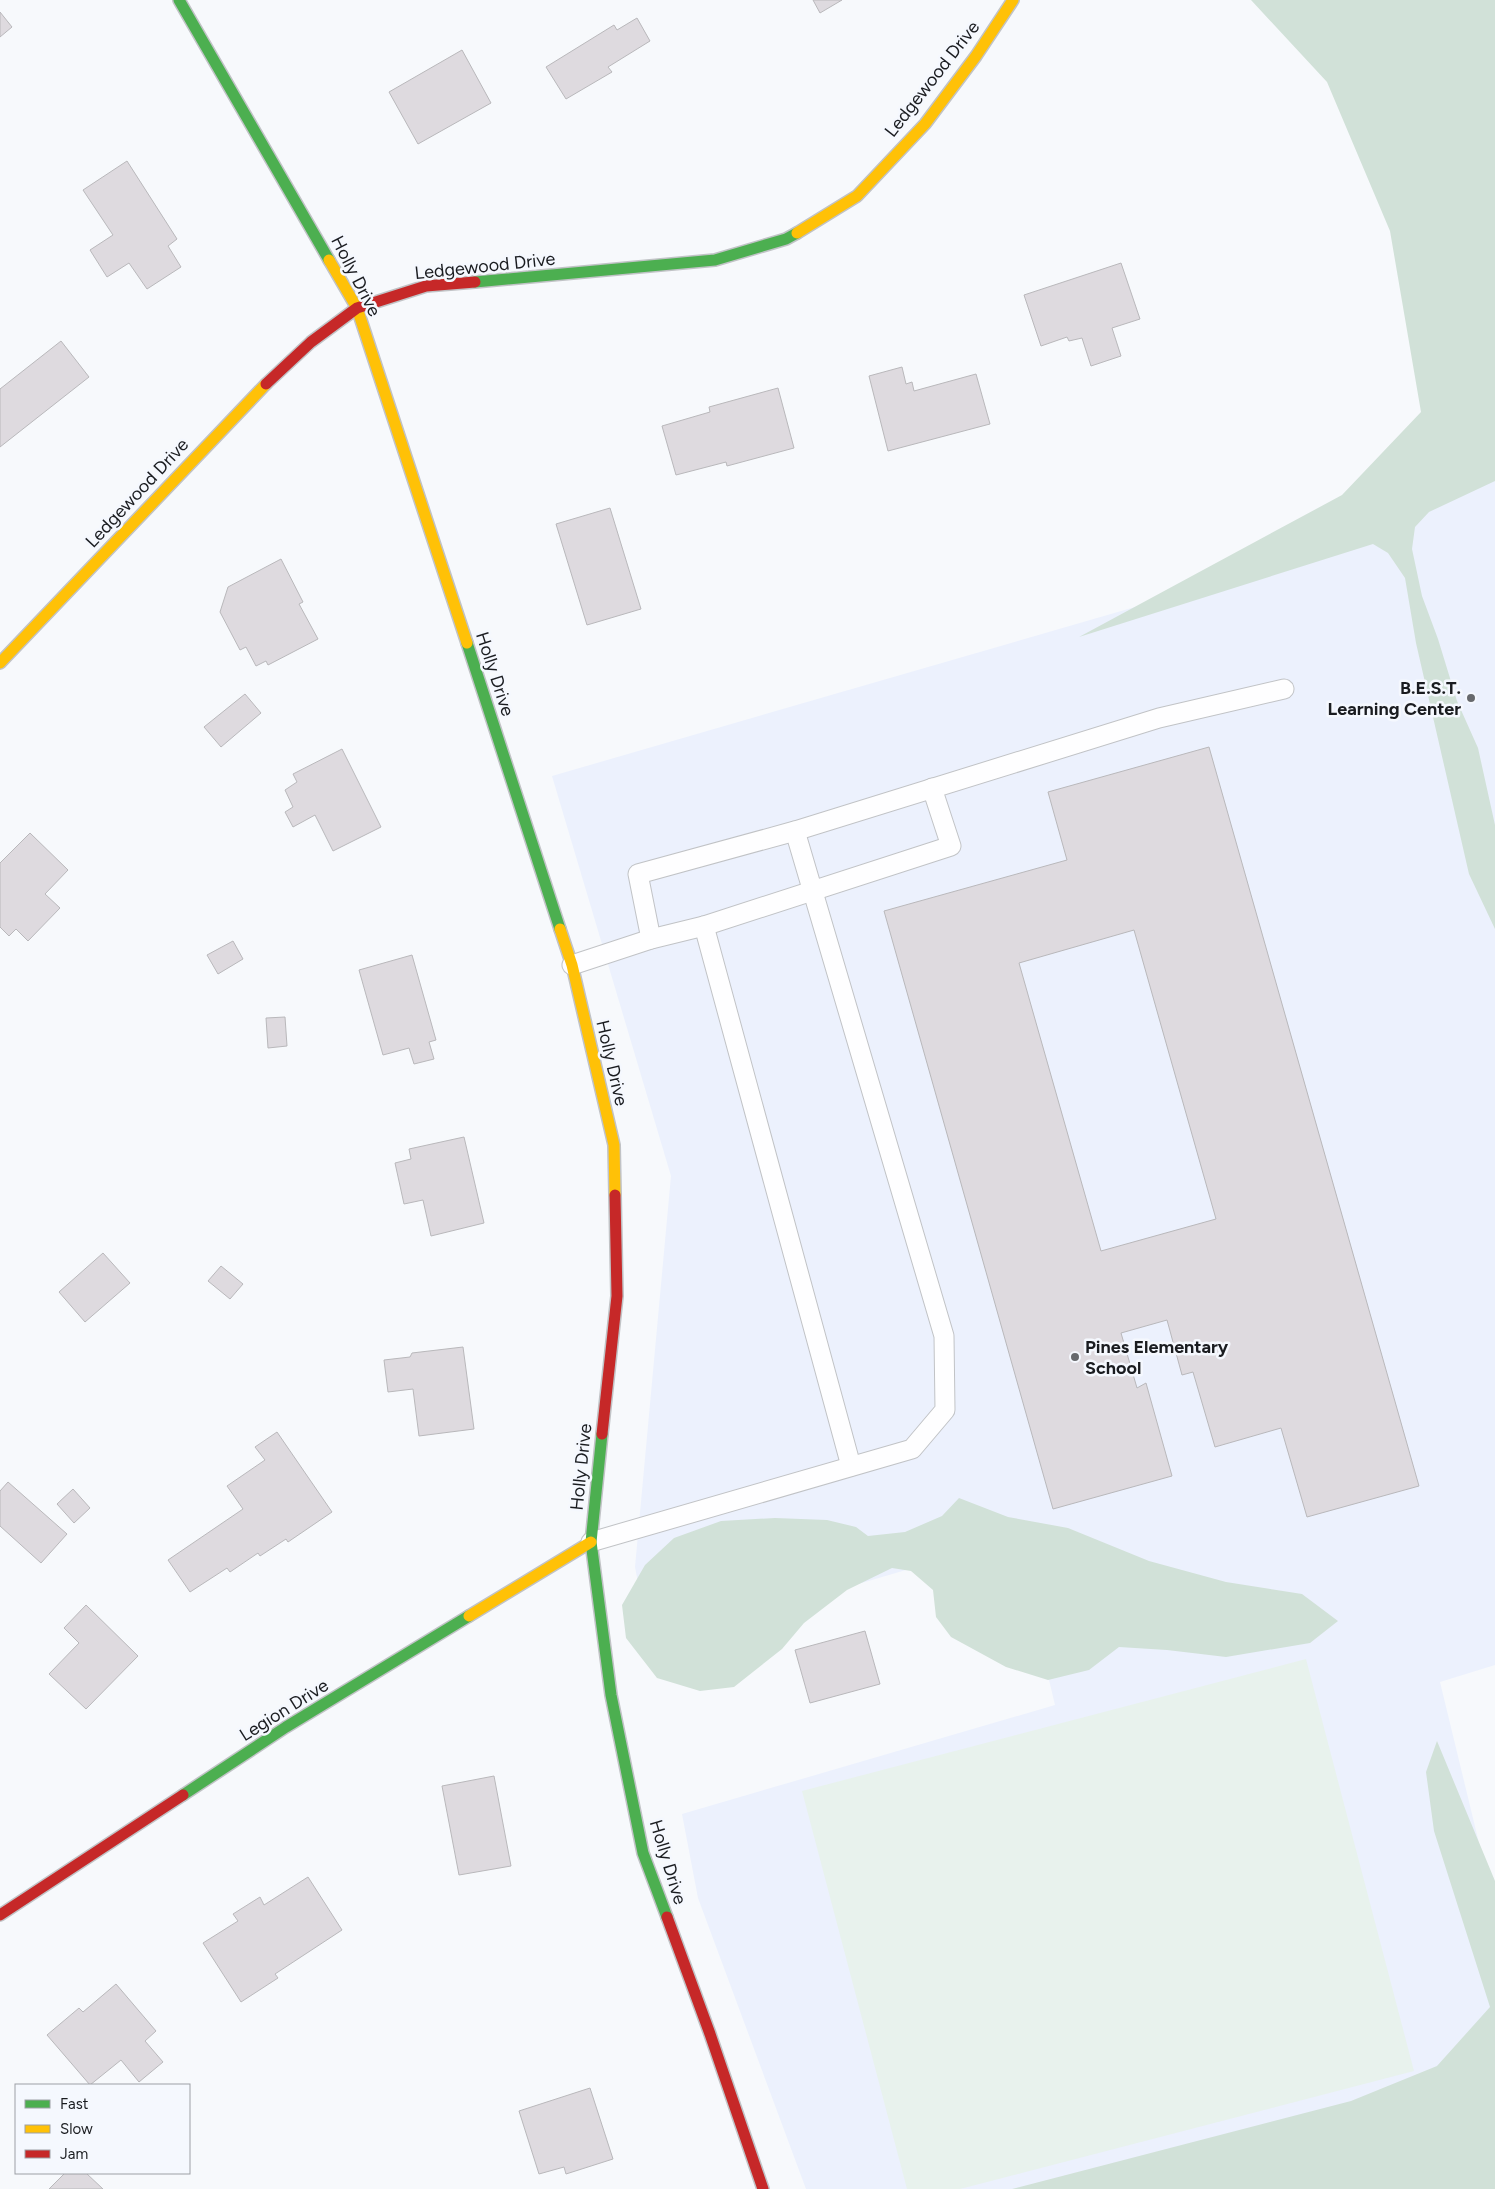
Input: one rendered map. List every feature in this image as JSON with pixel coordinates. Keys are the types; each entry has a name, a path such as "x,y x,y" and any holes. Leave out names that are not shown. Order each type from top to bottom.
{"street":[{"name":"Holly Drive","path":"179,0 357,308 572,965 614,1145 617,1296 591,1542 610,1695 644,1854 710,2034 763,2189"},
{"name":"Ledgewood Drive","path":"0,663 256,393 311,342 357,308 426,286 715,260 786,239 857,196 925,124 976,56 1013,0"},
{"name":"Legion Drive","path":"0,1915 286,1728 591,1542"}],"lane":[{"path":"651,939 638,874 795,831 1159,718 1284,689"},
{"path":"572,965 651,939 704,926 951,846 932,788"},
{"path":"591,1542 912,1448 945,1410 944,1336 795,831"},
{"path":"704,926 851,1466"}],"shaded area":[{"path":"1251,0 1495,0 1495,481 1429,512 1415,527 1412,549 1422,596 1438,639 1457,701 1478,748 1495,825 1495,929 1469,874 1416,643 1405,578 1388,553 1373,544 1079,637 1342,495 1421,412 1390,231 1327,82"},
{"name":"Pines Elementary School","path":"1495,477 1495,1665 1440,1682 1495,1909 1495,2113 1239,2189 806,2189 698,1898 682,1814 1055,1705 1015,1538 650,1645 635,1567 671,1176 552,776 1397,531 1392,510"},
{"path":"959,1498 1008,1517 1068,1528 1149,1561 1226,1582 1302,1594 1338,1621 1310,1643 1226,1657 1119,1647 1089,1670 1048,1680 1006,1667 951,1637 936,1617 933,1590 911,1571 892,1568 847,1590 804,1623 782,1649 734,1687 700,1691 657,1678 626,1638 622,1605 645,1565 674,1538 721,1521 775,1518 827,1520 856,1527 868,1536 905,1532 942,1516"},
{"path":"1306,1659 1414,2071 960,2189 907,2189 802,1791"},
{"path":"1437,1741 1495,1881 1495,2189 1012,2189 1351,2101 1437,2066 1490,2007 1434,1831 1426,1772"}],"building":[{"path":"813,0 842,0 820,13"},
{"path":"0,12 12,27 0,37"},
{"path":"637,18 650,41 608,67 612,72 566,99 546,67 614,25 617,30"},
{"path":"462,50 491,103 418,144 389,92"},
{"path":"127,161 177,239 168,246 181,267 147,289 129,263 107,277 90,250 113,235 83,190"},
{"path":"1121,263 1140,319 1112,328 1121,356 1091,366 1082,338 1069,341 1067,337 1041,346 1024,295"},
{"path":"61,341 89,377 0,447 0,389"},
{"path":"902,367 906,384 912,382 914,391 976,374 990,424 888,451 869,376"},
{"path":"778,388 794,448 727,466 726,462 676,475 662,426 710,412 709,407"},
{"path":"610,508 641,609 587,625 556,524"},
{"path":"281,559 303,602 299,604 318,639 268,665 266,661 256,666 246,647 240,650 220,612 228,587"},
{"path":"245,694 261,713 221,747 204,727"},
{"path":"1209,747 1419,1486 1307,1517 1281,1428 1215,1447 1193,1372 1182,1375 1167,1320 1121,1333 1137,1388 1146,1383 1172,1476 1053,1509 884,911 1067,860 1048,792","holes":["1134,930 1216,1219 1101,1251 1019,963"]},
{"path":"342,749 381,827 333,851 315,815 293,827 285,812 293,807 285,790 297,782 293,774"},
{"path":"30,833 68,870 45,894 60,908 28,941 16,929 9,936 0,927 0,863"},
{"path":"233,941 243,959 218,974 207,955"},
{"path":"412,955 436,1040 429,1042 434,1059 414,1064 409,1048 383,1055 359,970"},
{"path":"285,1017 287,1046 268,1048 266,1018"},
{"path":"464,1137 484,1223 431,1236 423,1200 404,1204 395,1163 411,1159 409,1149"},
{"path":"103,1253 130,1283 85,1322 59,1292"},
{"path":"221,1266 243,1284 230,1299 208,1281"},
{"path":"463,1347 474,1429 419,1436 413,1389 388,1392 384,1360 410,1357 412,1353"},
{"path":"277,1432 332,1512 288,1542 286,1539 260,1556 258,1553 230,1572 227,1568 190,1592 168,1560 243,1509 227,1486 265,1460 255,1447"},
{"path":"8,1482 67,1534 41,1563 0,1526 0,1491"},
{"path":"73,1489 90,1508 74,1523 57,1504"},
{"path":"86,1605 138,1656 86,1709 49,1674 79,1643 64,1628"},
{"path":"865,1631 880,1684 810,1703 795,1650"},
{"path":"494,1776 511,1866 459,1875 442,1786"},
{"path":"308,1877 342,1930 275,1974 278,1978 241,2002 203,1943 238,1921 233,1914 260,1897 264,1905"},
{"path":"116,1984 156,2031 145,2041 163,2062 139,2082 121,2060 89,2084 47,2035 79,2008 83,2012"},
{"path":"590,2088 613,2159 566,2174 564,2167 539,2174 519,2111"},
{"path":"64,2174 87,2174 103,2189 49,2189"}],"traffic: fast":[{"path":"179,0 329,260"},
{"path":"475,282 715,260 786,239 797,233"},
{"path":"467,643 560,929"},
{"path":"602,1434 591,1542 611,1695 643,1853 667,1917"},
{"path":"183,1795 286,1727 469,1616"}],"traffic: slow":[{"path":"797,233 857,196 925,124 976,56 1013,0"},
{"path":"329,260 357,308 467,643"},
{"path":"0,663 266,384"},
{"path":"560,929 572,965 614,1145 615,1195"},
{"path":"469,1616 591,1542"}],"traffic: jam":[{"path":"266,384 311,342 357,308 426,286 475,282"},
{"path":"602,1434 617,1296 615,1195"},
{"path":"0,1915 183,1795"},
{"path":"667,1917 710,2034 763,2189"}],"place":[{"name":"B.E.S.T. Learning Center","path":"1471,698"},
{"name":"Pines Elementary School","path":"1075,1357"}]}
